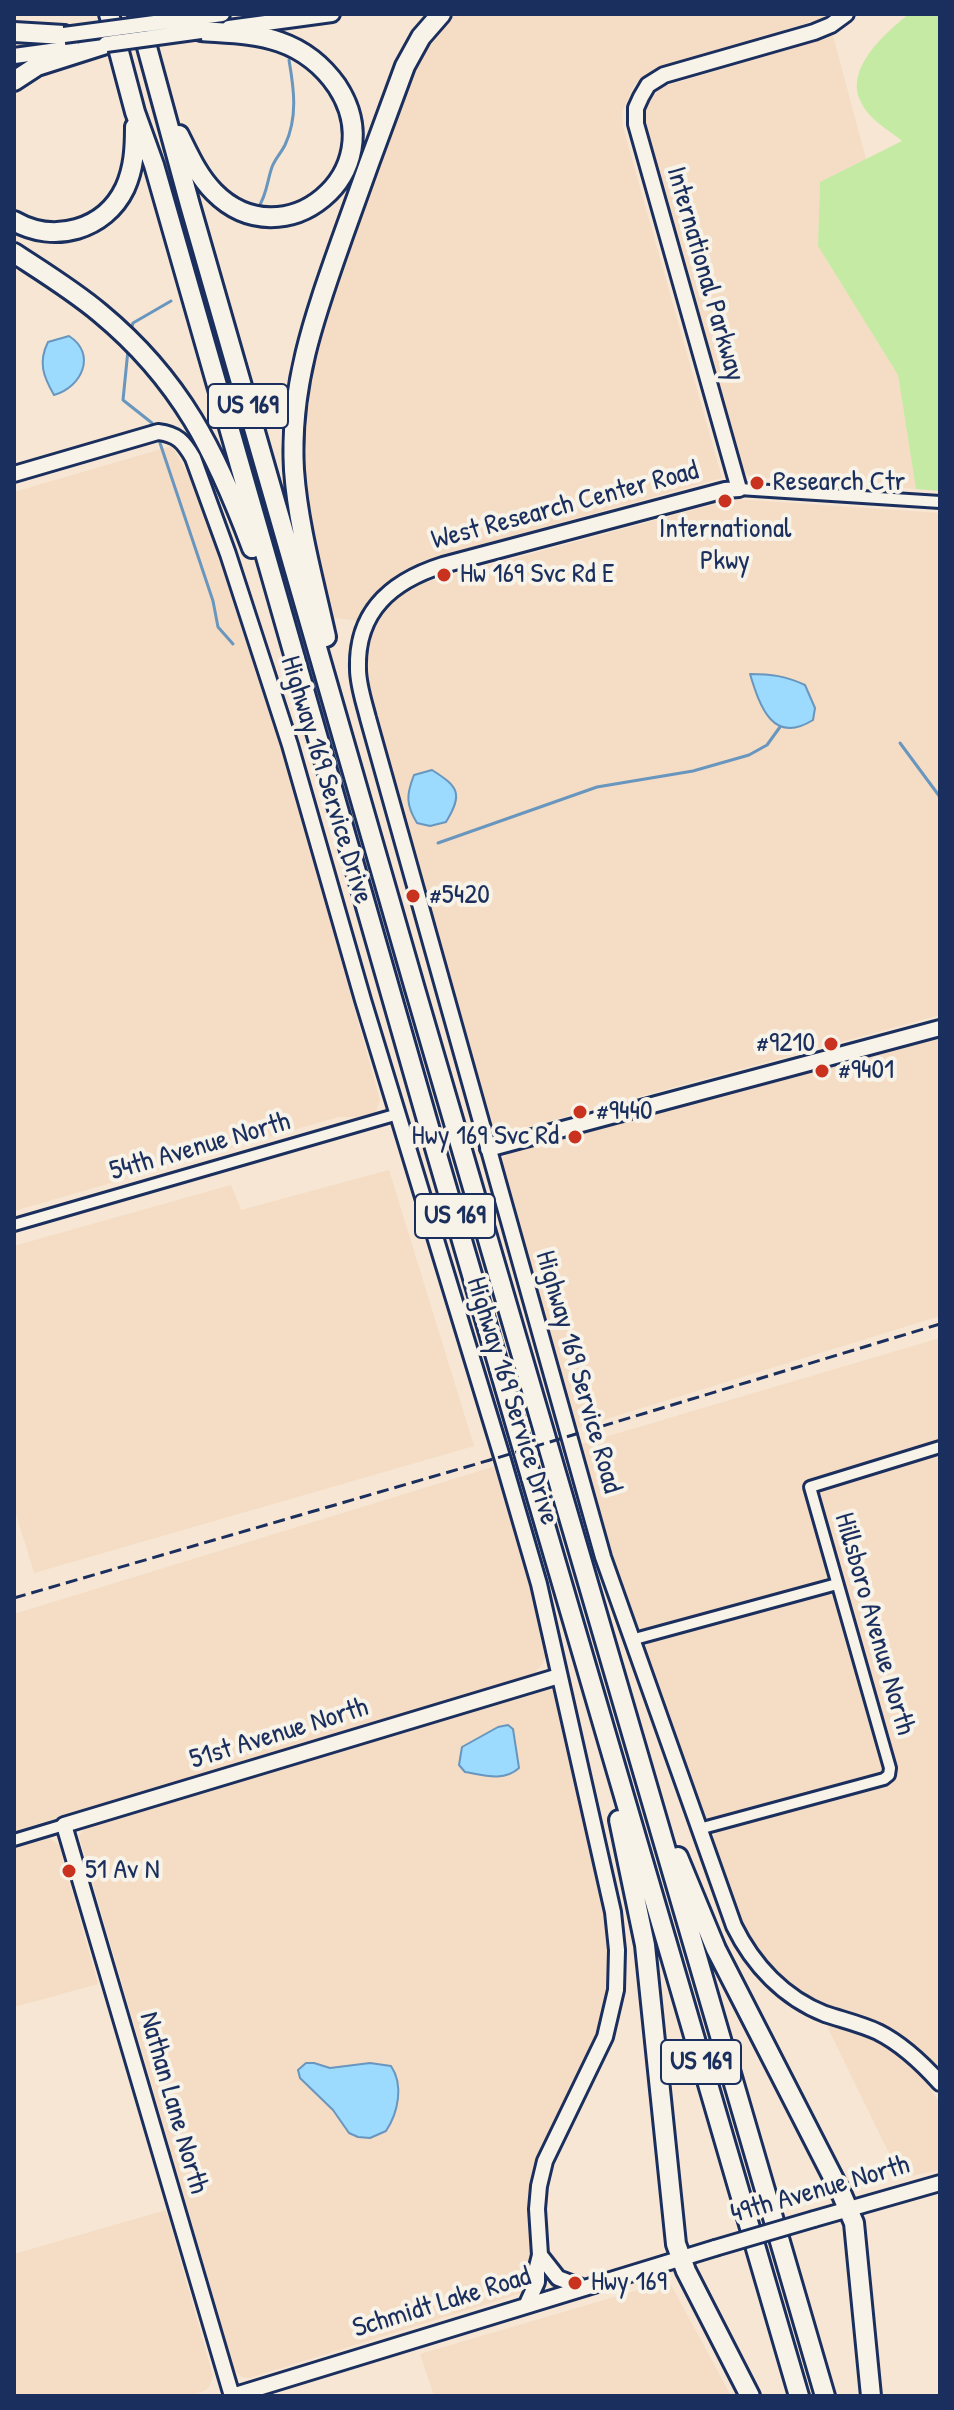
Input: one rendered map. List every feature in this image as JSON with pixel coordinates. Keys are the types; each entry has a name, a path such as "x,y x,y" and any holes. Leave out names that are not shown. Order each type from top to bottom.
{"highway":[{"name":"US 169","path":"109,14 799,2396"},
{"name":"US 169","path":"138,14 343,735 825,2396"},
{"path":"343,735 335,676 297,497 294,461 297,396 312,321 405,66 421,37 441,14"},
{"path":"155,78 199,172 211,189 230,205 254,215 280,216 303,211 332,190 346,169 353,134 347,105 332,79 306,55 278,41 202,21"},
{"path":"14,32 67,46 106,44"},
{"path":"14,81 67,46"},
{"path":"14,221 36,231 61,233 88,226 108,211 124,190 132,168 135,112"},
{"path":"14,253 116,326 157,367 189,411 221,469 235,503 308,703"},
{"path":"604,1728 608,1771 645,1945 676,2244 750,2396"},
{"path":"637,1754 716,1949 854,2223 871,2396"}],"street":[{"path":"106,44 222,14"},
{"path":"14,56 202,21 332,14"},
{"name":"International Parkway","path":"739,489 651,180 636,124 636,108 648,85 664,75 814,32 846,14"},
{"path":"14,41 67,46"},
{"name":"Highway 169 Service Drive","path":"14,474 158,432 175,436 185,443 207,493 274,693 539,1584 613,1912 617,1950 616,1990 605,2037 545,2161 537,2209 540,2255 537,2282 527,2304"},
{"path":"739,489 940,502"},
{"name":"West Research Center Road","path":"405,580 443,565 725,490 739,489"},
{"name":"Highway 169 Service Road","path":"405,580 386,594 367,623 360,647 359,680 603,1557 631,1640 734,1926 748,1952 765,1973 799,2000 890,2039 940,2083"},
{"path":"488,1149 940,1028"},
{"name":"54th Avenue North","path":"14,1225 398,1114"},
{"name":"Hillsboro Avenue North","path":"699,1829 884,1779 889,1775 890,1768 810,1487 940,1447"},
{"path":"631,1640 837,1584"},
{"name":"51st Avenue North","path":"14,1840 559,1676"},
{"name":"Nathan Lane North","path":"64,1825 232,2396"},
{"name":"49th Avenue North","path":"715,2248 940,2183"},
{"name":"Schmidt Lake Road","path":"232,2396 715,2248"},
{"path":"540,2255 558,2278 583,2287"}],"shaded area":[{"path":"448,14 829,14 821,19 657,67 634,85 622,112 623,127 722,478 422,561 398,574 374,597 361,621 326,617 301,480 306,388 316,331 415,59"},
{"path":"833,36 866,159 820,182 818,246 898,375 916,489 751,477 745,473 643,116 647,104 662,87"},
{"path":"172,446 195,487 287,766 380,1100 374,1117 338,1117 14,1211 14,492"},
{"path":"734,499 940,513 940,1015 501,1134 495,1132 488,1125 365,678 367,651 373,631 387,607 402,592 419,584"},
{"path":"940,1038 940,1316 574,1429 502,1169 503,1158 510,1153"},
{"path":"389,1170 474,1446 34,1573 14,1507 14,1246 231,1185 241,1210"},
{"path":"940,1338 940,1440 805,1483 826,1580 642,1631 634,1627 578,1445"},
{"path":"940,1452 940,2073 923,2055 892,2034 824,2006 791,1987 765,1962 743,1929 712,1842 717,1832 890,1784 895,1779 896,1764 817,1496 818,1489"},
{"path":"499,1465 546,1646 542,1665 533,1674 14,1831 14,1614"},
{"path":"828,1593 834,1600 882,1771 712,1821 706,1820 644,1652 645,1647 649,1643"},
{"path":"549,1688 557,1693 606,1914 609,1998 593,2055 540,2155 532,2186 530,2213 533,2281 525,2292 249,2378 242,2377 235,2371 79,1836 85,1828"},
{"path":"49,1838 59,1845 98,1984 14,2007 14,1849"},
{"path":"827,2026 870,2037 899,2055 918,2072 940,2103 940,2170 901,2178"},
{"path":"166,2210 213,2376 209,2387 189,2396 14,2396 14,2254"},
{"path":"669,2281 731,2396 434,2396 420,2354"}],"green space":[{"path":"909,14 940,14 940,491 916,489 898,375 818,246 820,182 902,141 869,114 857,90 862,65 870,53"}],"water":[{"path":"69,336 78,343 82,352 82,369 72,385 54,395 45,375 43,356 48,342"},
{"path":"750,674 778,676 805,685 815,708 813,720 799,727 778,725 764,710"},
{"path":"432,770 448,781 456,792 456,798 446,822 430,826 417,823 409,805 409,794 414,775"},
{"path":"508,1725 513,1729 519,1768 500,1776 465,1772 459,1765 462,1747 498,1727"},
{"path":"306,2063 330,2068 370,2063 391,2066 397,2082 398,2099 386,2131 370,2138 349,2133 333,2110 300,2078 298,2070"}],"waterway":[{"path":"258,208 272,167 285,145 292,124 293,92 289,60"},
{"path":"131,330 133,323 171,301"},
{"path":"128,350 123,400 152,423"},
{"path":"159,440 213,601 218,627 233,644"},
{"path":"438,843 597,787 693,771 749,755 767,745 780,727"},
{"path":"900,743 940,797"}],"railway":[{"path":"14,1598 490,1460 940,1324"}],"place":[{"name":"Research Ctr","path":"757,483"},
{"name":"International Pkwy","path":"725,501"},
{"name":"Hw 169 Svc Rd E","path":"444,575"},
{"name":"#5420","path":"413,896"},
{"name":"#9210","path":"831,1044"},
{"name":"#9401","path":"822,1071"},
{"name":"#9440","path":"580,1112"},
{"name":"Hwy 169 Svc Rd","path":"575,1137"},
{"name":"51 Av N","path":"69,1871"},
{"name":"Hwy 169","path":"575,2283"}]}
